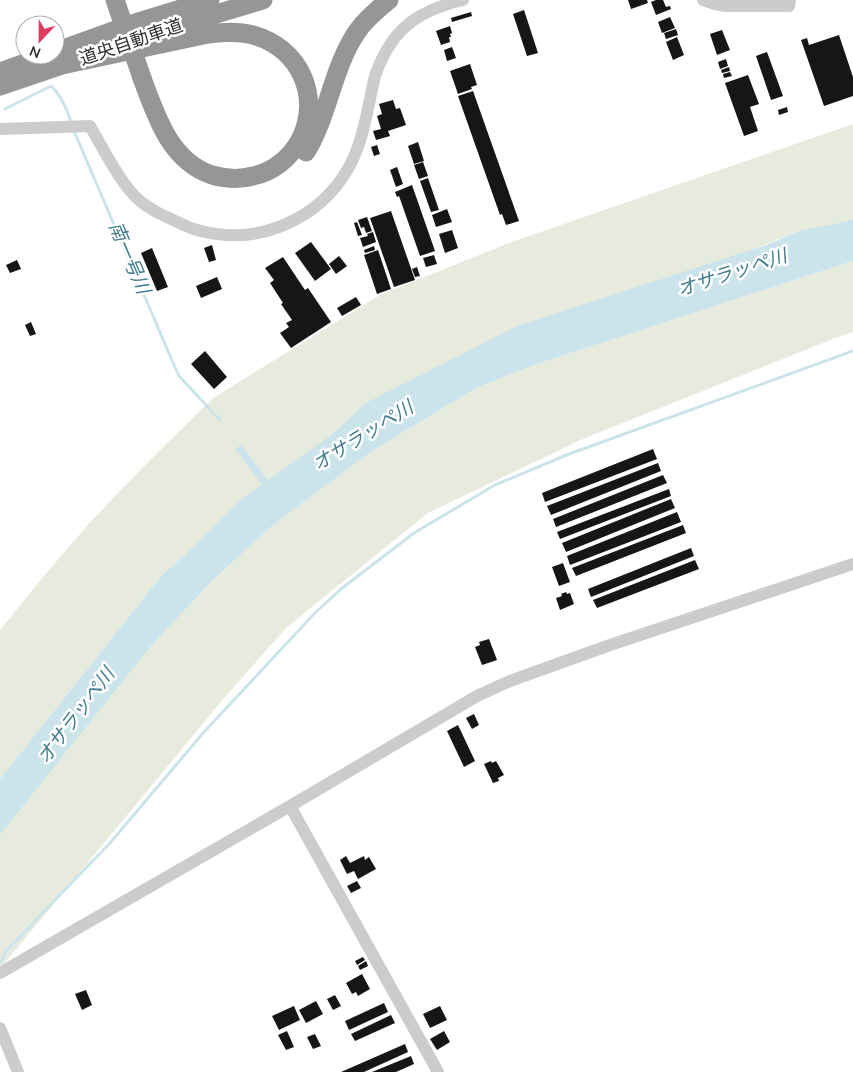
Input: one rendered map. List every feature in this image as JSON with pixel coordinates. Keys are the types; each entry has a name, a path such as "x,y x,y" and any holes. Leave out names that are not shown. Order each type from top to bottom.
{"highway":[{"name":"道央自動車道","path":"65,54 138,22 210,0"},
{"name":"道央自動車道","path":"65,55 263,0"},
{"path":"109,1 137,79 147,120 162,148 190,178 204,185 220,189 241,190 264,186 281,178 307,152 318,129 349,45 369,17 389,0"},
{"path":"65,56 208,34 232,32 254,35 269,41 286,52 302,74 308,102 305,126 295,149 273,169 247,178 223,178 206,173 179,154 156,117 137,79"},
{"name":"道央自動車道","path":"0,72 28,65"},
{"name":"道央自動車道","path":"0,86 41,65"}],"street":[{"path":"0,129 90,126 130,191 140,201 163,215 201,231 214,234 257,234 282,227 303,216 316,207 333,190 350,166 360,138 379,65 384,53 402,29 420,16 444,4 463,0"},
{"path":"703,0 724,6 789,6 790,0"},
{"path":"0,973 477,696 510,681 610,644 853,564"},
{"path":"290,806 438,1072"},
{"path":"0,1028 18,1072"}],"shaded area":[{"path":"853,124 853,219 802,230 366,403 330,436 162,575 0,779 0,630 92,520 213,398 382,294 509,243"},
{"path":"853,261 853,332 585,438 428,513 287,627 225,697 3,965 0,966 0,835 152,645 213,580 273,525 372,451 476,388 534,365"}],"water":[{"name":"オサラッペ川","path":"853,219 853,261 534,365 476,388 372,451 273,525 213,580 152,645 0,835 0,779 162,575 236,504 262,484 235,449 241,445 268,480 330,436 366,403 517,326 766,245 802,230"}],"building":[{"path":"628,0 647,0 648,3 631,9"},
{"path":"663,0 666,7 670,6 671,9 656,15 651,2"},
{"path":"524,10 538,53 527,56 513,14"},
{"path":"471,12 472,16 452,22 451,18"},
{"path":"670,17 675,28 662,33 658,22"},
{"path":"450,26 452,33 450,34 451,37 449,37 450,42 441,45 436,31"},
{"path":"676,29 678,35 666,39 664,33"},
{"path":"722,30 730,50 717,55 710,34"},
{"path":"839,35 853,77 853,96 824,106 801,40 807,38 809,45"},
{"path":"677,37 684,55 673,60 666,42"},
{"path":"452,47 456,58 447,61 444,50"},
{"path":"767,52 783,96 771,100 756,56"},
{"path":"726,59 728,66 720,69 718,62"},
{"path":"470,64 477,85 458,94 450,71"},
{"path":"729,67 730,71 722,73 721,70"},
{"path":"730,72 732,76 724,78 723,74"},
{"path":"748,75 759,104 750,107 758,131 744,136 725,83"},
{"path":"473,91 519,221 506,225 502,214 500,215 458,96"},
{"path":"393,100 396,109 400,108 406,125 388,131 390,136 376,140 373,131 381,129 377,116 382,114 379,104"},
{"path":"787,107 788,112 779,115 778,110"},
{"path":"418,142 424,161 414,164 408,146"},
{"path":"377,145 380,154 374,156 371,147"},
{"path":"423,162 428,176 419,179 414,165"},
{"path":"397,167 403,184 396,187 390,170"},
{"path":"428,178 439,210 431,212 420,181"},
{"path":"412,185 435,251 420,256 399,196 397,197 395,192"},
{"path":"447,209 452,222 436,227 432,215"},
{"path":"391,211 415,280 394,287 370,218"},
{"path":"367,217 372,231 366,233 364,227 361,228 358,220"},
{"path":"357,222 362,235 358,236 354,223"},
{"path":"452,230 458,248 445,253 439,234"},
{"path":"373,232 376,242 363,247 360,238 368,236 367,234"},
{"path":"311,242 331,269 315,281 295,253"},
{"path":"212,245 216,260 209,262 204,248"},
{"path":"374,246 375,250 365,253 364,250"},
{"path":"152,248 168,287 157,291 141,253"},
{"path":"378,250 391,289 377,294 364,255"},
{"path":"434,255 437,264 426,267 423,258"},
{"path":"339,256 347,266 336,274 329,264"},
{"path":"283,257 305,290 308,288 331,322 291,348 280,333 289,327 286,323 292,320 270,283 274,280 265,268"},
{"path":"17,260 21,269 10,273 6,265"},
{"path":"417,267 420,276 415,277 412,269"},
{"path":"217,277 222,289 201,298 196,286"},
{"path":"356,297 361,305 342,316 337,308"},
{"path":"31,322 36,334 30,336 25,325"},
{"path":"205,351 227,377 214,389 191,364"},
{"path":"653,449 657,459 545,502 542,493"},
{"path":"658,463 661,471 551,515 547,506"},
{"path":"663,475 667,483 556,527 553,519"},
{"path":"669,489 671,496 560,539 557,532"},
{"path":"671,499 675,508 566,552 562,543"},
{"path":"677,512 681,522 570,565 567,556"},
{"path":"683,525 686,533 576,576 572,568"},
{"path":"691,548 694,556 591,597 588,589"},
{"path":"695,560 699,569 597,608 593,600"},
{"path":"563,563 570,582 559,586 552,567"},
{"path":"566,592 567,594 570,593 574,604 560,610 556,598"},
{"path":"489,639 497,660 482,665 475,647 480,645 479,642"},
{"path":"474,714 479,725 472,729 466,718"},
{"path":"458,725 475,761 464,767 447,731"},
{"path":"491,761 492,763 496,761 504,775 498,778 499,781 493,783 484,764"},
{"path":"346,856 350,863 364,856 365,860 369,857 376,869 358,879 354,871 347,874 340,860"},
{"path":"357,881 361,888 351,893 347,886"},
{"path":"363,957 365,960 357,965 355,961"},
{"path":"366,961 368,966 360,970 358,966"},
{"path":"362,974 370,989 358,996 356,992 352,994 346,983"},
{"path":"86,990 92,1005 82,1010 75,994"},
{"path":"335,995 341,1006 333,1010 327,999"},
{"path":"316,1001 323,1014 306,1023 299,1010"},
{"path":"384,1003 388,1012 349,1030 345,1021"},
{"path":"294,1006 300,1020 279,1030 272,1016"},
{"path":"440,1006 447,1020 430,1028 423,1014"},
{"path":"391,1015 395,1023 355,1041 351,1034"},
{"path":"287,1031 294,1047 286,1050 278,1035"},
{"path":"444,1031 450,1042 437,1050 430,1039"},
{"path":"315,1034 321,1046 313,1049 307,1037"},
{"path":"405,1044 408,1052 364,1072 341,1072"},
{"path":"411,1056 414,1064 396,1072 372,1072"}],"waterway":[{"name":"南一号川","path":"5,109 51,86 64,103 71,122"},
{"name":"南一号川","path":"74,131 179,376 220,420"},
{"path":"0,963 6,951 110,843 204,732 314,614 341,589 414,533 495,485 569,454 853,351"}]}
